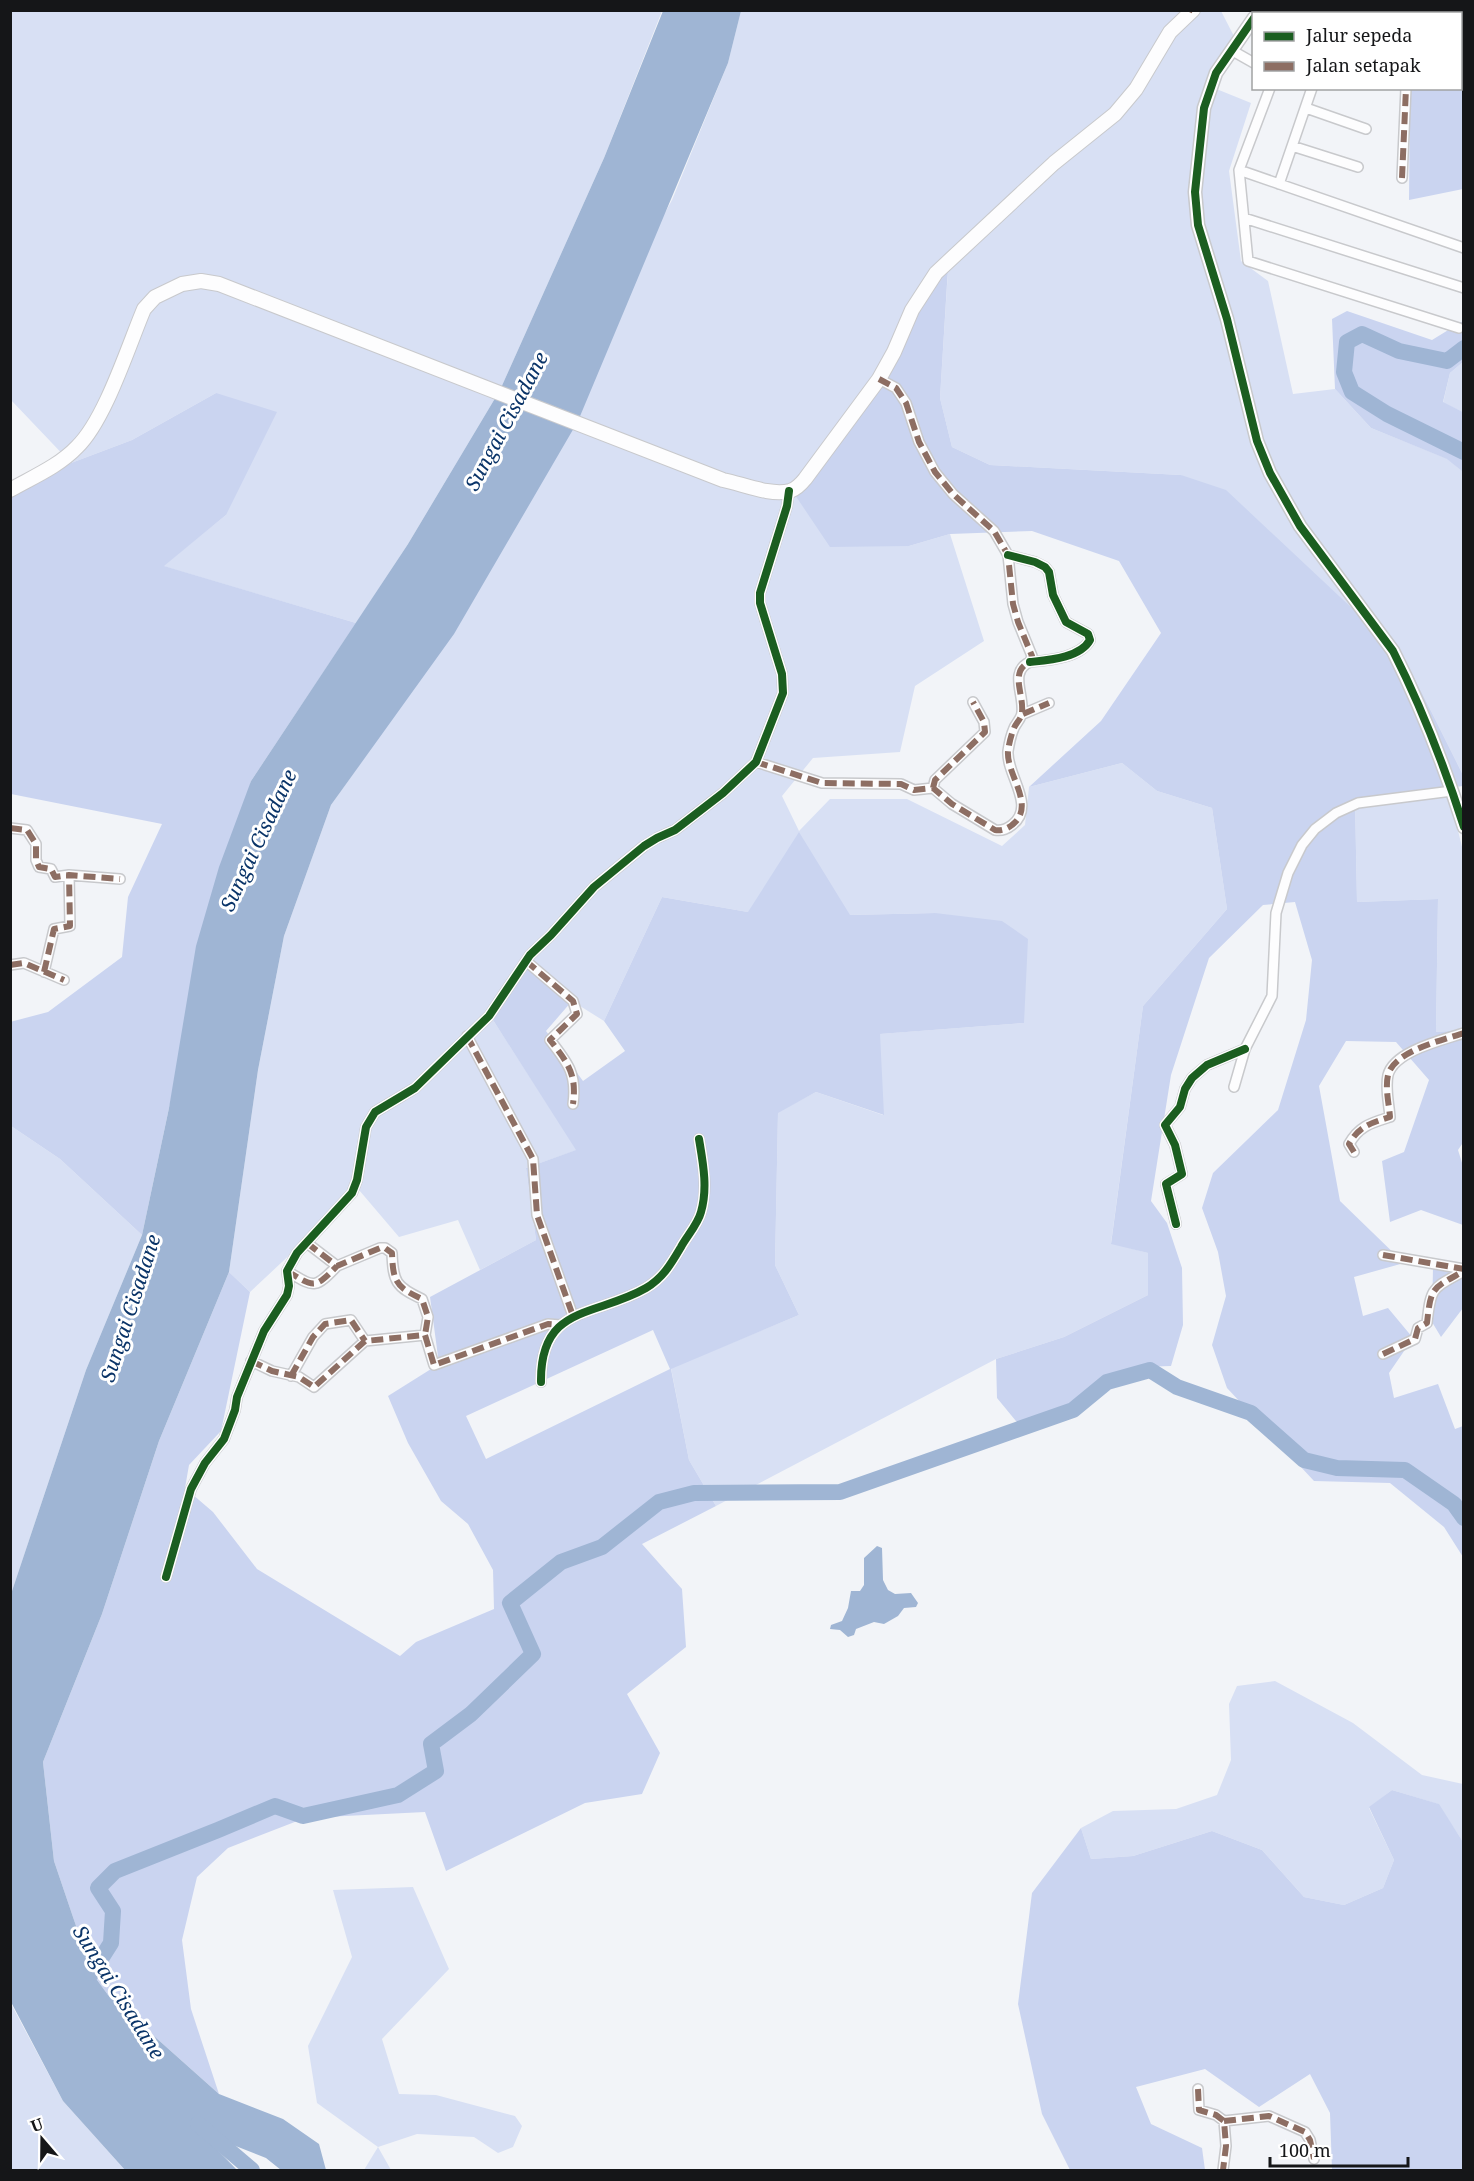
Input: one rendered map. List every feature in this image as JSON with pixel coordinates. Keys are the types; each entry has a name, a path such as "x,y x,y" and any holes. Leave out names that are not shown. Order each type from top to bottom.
{"main road":[{"path":"10,490 54,466 78,447 100,413 144,309 155,297 182,284 201,281 219,284 723,480 770,491 789,491 806,479 879,379 894,352 912,309 936,273 1054,163 1115,114 1136,89 1170,32 1191,11"}],"street":[{"path":"1252,21 1216,73 1204,108 1195,192 1198,225 1227,319 1257,441 1270,473 1300,526 1393,651 1452,791 1464,827"},
{"path":"1231,50 1252,62"},
{"path":"1269,90 1239,170 1248,261 1459,328"},
{"path":"1279,184 1311,90"},
{"path":"1402,178 1406,90"},
{"path":"1305,108 1366,129"},
{"path":"1292,146 1358,167"},
{"path":"1239,170 1464,248"},
{"path":"1244,218 1464,288"},
{"path":"879,379 896,388 906,403 920,441 935,472 953,494 994,531 1008,555 1013,604 1032,656 1030,662"},
{"path":"166,1576 191,1489 205,1463 224,1439 235,1410 237,1397 264,1330 287,1295 289,1286 287,1270 297,1253 352,1193 357,1180 366,1127 375,1112 415,1088 489,1016 526,961 594,887 644,846 657,837 675,830 723,793 756,762 783,693 782,674 759,603 760,593 787,506 789,491"},
{"path":"1008,555 1045,567 1053,595 1066,622 1088,634 1090,640 1085,648 1074,654 1022,665 1019,672 1023,714"},
{"path":"933,789 934,780 985,732 984,722 973,702"},
{"path":"756,762 822,783 901,784 914,790 933,789 952,804 995,830 1010,827 1020,815 1021,794 1009,767 1008,751 1013,730 1023,714 1049,703"},
{"path":"1234,1087 1245,1049 1272,996 1276,913 1288,873 1302,845 1315,829 1335,813 1358,803 1452,791"},
{"path":"10,828 27,830 36,844 36,860 39,867 51,869 55,877 69,875 120,879"},
{"path":"44,972 54,929 70,926 69,875"},
{"path":"526,961 573,1001 577,1014 550,1041 569,1064 575,1089 573,1104"},
{"path":"10,965 24,963 64,980"},
{"path":"1354,1152 1349,1144 1355,1132 1367,1124 1390,1117 1387,1080 1396,1062 1412,1051 1464,1033"},
{"path":"467,1036 533,1159 537,1215 573,1316"},
{"path":"1176,1224 1166,1184 1182,1174 1175,1144 1165,1125 1180,1107 1185,1089 1192,1078 1207,1065 1245,1049"},
{"path":"541,1382 541,1361 544,1350 561,1325 573,1316 645,1289 665,1274 701,1212 705,1176 699,1139"},
{"path":"307,1243 337,1266"},
{"path":"287,1270 315,1284 321,1282 337,1266 385,1248 392,1253 393,1273 403,1290 422,1299 428,1317 425,1335 434,1365 548,1324 561,1325"},
{"path":"1383,1255 1464,1270"},
{"path":"1383,1354 1415,1339 1418,1328 1427,1323 1430,1296 1434,1288 1464,1270"},
{"path":"291,1376 313,1337 325,1324 351,1320 365,1341"},
{"path":"251,1361 272,1371 299,1377 314,1387 365,1341 425,1335"},
{"path":"1198,2089 1199,2110 1216,2115 1224,2121 1269,2116 1305,2132 1310,2139 1314,2159"},
{"path":"1223,2170 1226,2146 1224,2121"}],"shaded area":[{"path":"11,11 662,11 604,158 500,390 408,544 356,623 163,566 226,515 216,393 132,440 71,463 11,400"},
{"path":"741,11 1221,11 1237,42 1214,88 1251,103 1229,171 1241,261 1268,281 1293,394 1335,389 1371,428 1448,459 1463,472 1463,775 1404,657 1181,475 990,465 952,447 940,398 948,270 909,546 950,534 984,641 915,686 900,752 813,758 782,796 799,831 830,799 907,799 1002,846 1025,825 1029,787 1122,763 1157,791 1212,808 1227,909 1143,1006 1111,1243 1148,1253 1148,1295 1064,1337 996,1359 716,1506 689,1460 671,1368 799,1315 775,1265 778,1112 816,1092 883,1115 879,1034 1024,1023 935,913 850,915 748,912 662,897 604,1021 572,1001 493,1020 577,1150 526,1168 536,1240 480,1270 458,1220 399,1237 359,1190 250,1292 229,1272 258,1070 284,936 331,805 370,750 672,200 728,63"},
{"path":"1398,11 1463,11 1463,189 1409,200 1410,90 1462,90 1462,12"},
{"path":"948,268 940,398 952,447 990,465 1181,475 1226,490 1404,657 1463,775 1463,786 1355,800 1357,902 1438,899 1436,1032 1463,1030 1464,1141 1458,1150 1463,1166 1463,1225 1421,1210 1390,1222 1382,1161 1404,1152 1429,1080 1396,1042 1346,1041 1319,1086 1340,1201 1404,1263 1354,1277 1363,1316 1388,1308 1413,1338 1389,1373 1394,1398 1438,1384 1455,1429 1463,1426 1463,1557 1444,1527 1390,1483 1314,1481 1227,1388 1212,1345 1226,1296 1218,1252 1202,1208 1213,1173 1278,1110 1306,1020 1312,960 1295,902 1263,905 1209,958 1171,1075 1151,1201 1167,1223 1182,1268 1183,1325 1171,1366 1141,1367 1065,1420 1025,1432 997,1398 996,1359 1064,1337 1148,1295 1148,1253 1111,1244 1143,1006 1227,909 1212,808 1157,791 1122,763 1029,787 1101,721 1161,633 1119,561 1032,531 950,534 909,546 830,547 793,492"},
{"path":"1347,311 1432,340 1463,321 1463,362 1450,373 1443,402 1463,412 1463,472 1447,459 1371,428 1335,389 1332,319"},
{"path":"1463,362 1463,412 1443,403 1450,373"},
{"path":"216,393 277,412 226,515 164,566 356,623 251,781 169,1108 142,1235 60,1159 11,1126 10,1022 48,1012 122,957 128,897 162,824 11,794 11,495 71,463 132,440"},
{"path":"1449,794 1463,851 1463,1030 1436,1032 1438,899 1357,902 1355,800"},
{"path":"799,832 850,915 935,913 1002,921 1028,939 1024,1023 880,1034 884,1115 816,1092 778,1113 775,1265 799,1315 671,1369 689,1460 716,1506 642,1544 682,1589 686,1647 627,1694 660,1753 642,1794 585,1803 446,1871 425,1812 305,1818 228,1848 197,1877 182,1940 191,2009 219,2094 108,1995 92,1973 54,1861 43,1762 102,1614 159,1441 229,1272 250,1292 221,1431 189,1465 185,1488 213,1512 257,1569 400,1656 416,1642 494,1609 493,1570 468,1524 441,1501 408,1443 388,1396 439,1364 430,1297 536,1240 526,1168 576,1150 493,1020 530,962 572,1001 546,1031 583,1081 625,1051 604,1021 662,897 748,912","holes":["653,1330 670,1369 486,1459 466,1416"]},
{"path":"11,1126 60,1159 142,1235 86,1370 11,1594"},
{"path":"1433,1267 1463,1268 1463,1308 1441,1337 1432,1322"},
{"path":"1275,1681 1353,1723 1422,1775 1463,1784 1463,1842 1438,1804 1392,1790 1369,1808 1394,1860 1383,1888 1344,1905 1304,1897 1262,1850 1212,1831 1133,1856 1091,1859 1081,1828 1113,1811 1176,1809 1217,1795 1231,1760 1229,1704 1237,1686"},
{"path":"1392,1790 1439,1804 1463,1842 1463,2170 1332,2170 1330,2113 1310,2074 1259,2107 1205,2069 1136,2087 1151,2124 1202,2148 1205,2170 1070,2170 1042,2114 1018,2004 1032,1893 1081,1828 1091,1859 1133,1856 1212,1831 1262,1850 1304,1897 1344,1905 1383,1888 1394,1860 1369,1807"},
{"path":"413,1887 449,1969 382,2039 399,2094 436,2095 515,2116 522,2126 513,2147 498,2153 474,2137 417,2134 378,2147 317,2103 308,2046 352,1957 333,1890"},
{"path":"10,2002 63,2101 125,2170 11,2170"},
{"path":"378,2147 391,2170 364,2170"}],"water":[{"path":"663,11 741,11 728,63 578,421 454,634 331,805 284,936 258,1070 229,1272 159,1441 102,1614 43,1762 54,1861 92,1973 108,1995 219,2094 283,2119 319,2144 326,2170 281,2170 266,2158 200,2132 237,2170 125,2170 63,2101 11,2002 11,1594 86,1370 142,1235 169,1108 196,946 219,867 251,781 408,544 500,390 604,158"},
{"path":"877,1546 882,1548 883,1580 888,1590 895,1594 911,1593 918,1603 916,1607 904,1608 898,1616 884,1624 874,1622 856,1629 854,1635 848,1637 840,1630 830,1629 831,1625 842,1621 848,1608 851,1591 860,1591 864,1585 864,1558"}],"waterway":[{"path":"1464,348 1447,361 1399,351 1362,334 1347,342 1344,372 1352,392 1387,414 1464,452"},
{"path":"92,1973 111,1943 113,1911 98,1888 115,1871 275,1806 303,1816 398,1795 436,1771 431,1744 471,1714 533,1654 510,1603 561,1562 602,1547 659,1502 694,1493 840,1492 1073,1410 1107,1382 1150,1370 1177,1387 1251,1413 1304,1460 1337,1468 1405,1470 1454,1504 1464,1518"},
{"name":"Sungai Cisadane","path":"198,2124 252,2170"}],"marked path":[{"path":"1402,178 1406,90"},
{"path":"756,762 822,783 901,784 914,790 933,788 952,804 995,830 1002,830 1012,825 1022,809 1008,751 1013,731 1022,714 1020,671 1030,662 1032,656 1013,604 1008,555 994,531 953,494 935,472 919,442 906,403 896,388 879,379"},
{"path":"933,788 935,780 985,732 984,722 973,702"},
{"path":"1023,714 1049,703"},
{"path":"10,828 27,830 36,844 36,860 39,867 51,869 55,877 69,875"},
{"path":"44,972 54,929 70,926 69,875 120,879"},
{"path":"526,961 573,1001 577,1014 550,1040 570,1069 574,1085 573,1104"},
{"path":"10,965 24,963 64,980"},
{"path":"1354,1152 1349,1144 1361,1129 1390,1117 1387,1096 1388,1075 1399,1059 1432,1043 1464,1033"},
{"path":"467,1036 533,1159 537,1215 573,1316"},
{"path":"307,1243 337,1266 380,1248 385,1248 392,1253 393,1271 401,1287 422,1299 428,1317 425,1335"},
{"path":"1383,1255 1464,1269"},
{"path":"287,1271 314,1284 337,1266"},
{"path":"1383,1354 1415,1339 1418,1328 1427,1323 1430,1302 1435,1290 1464,1271"},
{"path":"291,1376 313,1337 325,1324 351,1320 365,1341"},
{"path":"251,1361 272,1371 299,1377 314,1387 365,1341 425,1335 434,1365 548,1324 561,1325"},
{"path":"1198,2089 1199,2110 1216,2115 1224,2121 1226,2146 1223,2170"},
{"path":"1224,2121 1269,2116 1305,2132 1310,2140 1314,2159"}],"cycle path":[{"path":"1252,21 1216,73 1204,108 1195,192 1198,225 1227,319 1257,441 1270,473 1300,526 1393,651 1432,738 1464,827"},
{"path":"166,1577 191,1489 205,1463 224,1439 235,1410 237,1397 264,1331 287,1295 289,1286 287,1271 297,1253 352,1193 357,1180 366,1127 375,1112 415,1088 489,1016 530,955 594,887 644,846 675,830 723,793 756,762 783,693 782,674 760,603 760,593 787,506 789,491"},
{"path":"1008,555 1045,567 1049,572 1053,595 1066,622 1088,634 1090,640 1079,651 1072,654 1030,662"},
{"path":"1176,1224 1166,1184 1182,1174 1175,1145 1165,1125 1180,1107 1185,1089 1192,1078 1207,1065 1245,1049"},
{"path":"541,1382 543,1357 550,1338 561,1326 574,1317 646,1288 662,1275 674,1259 697,1221 703,1203 704,1176 699,1139"}]}
